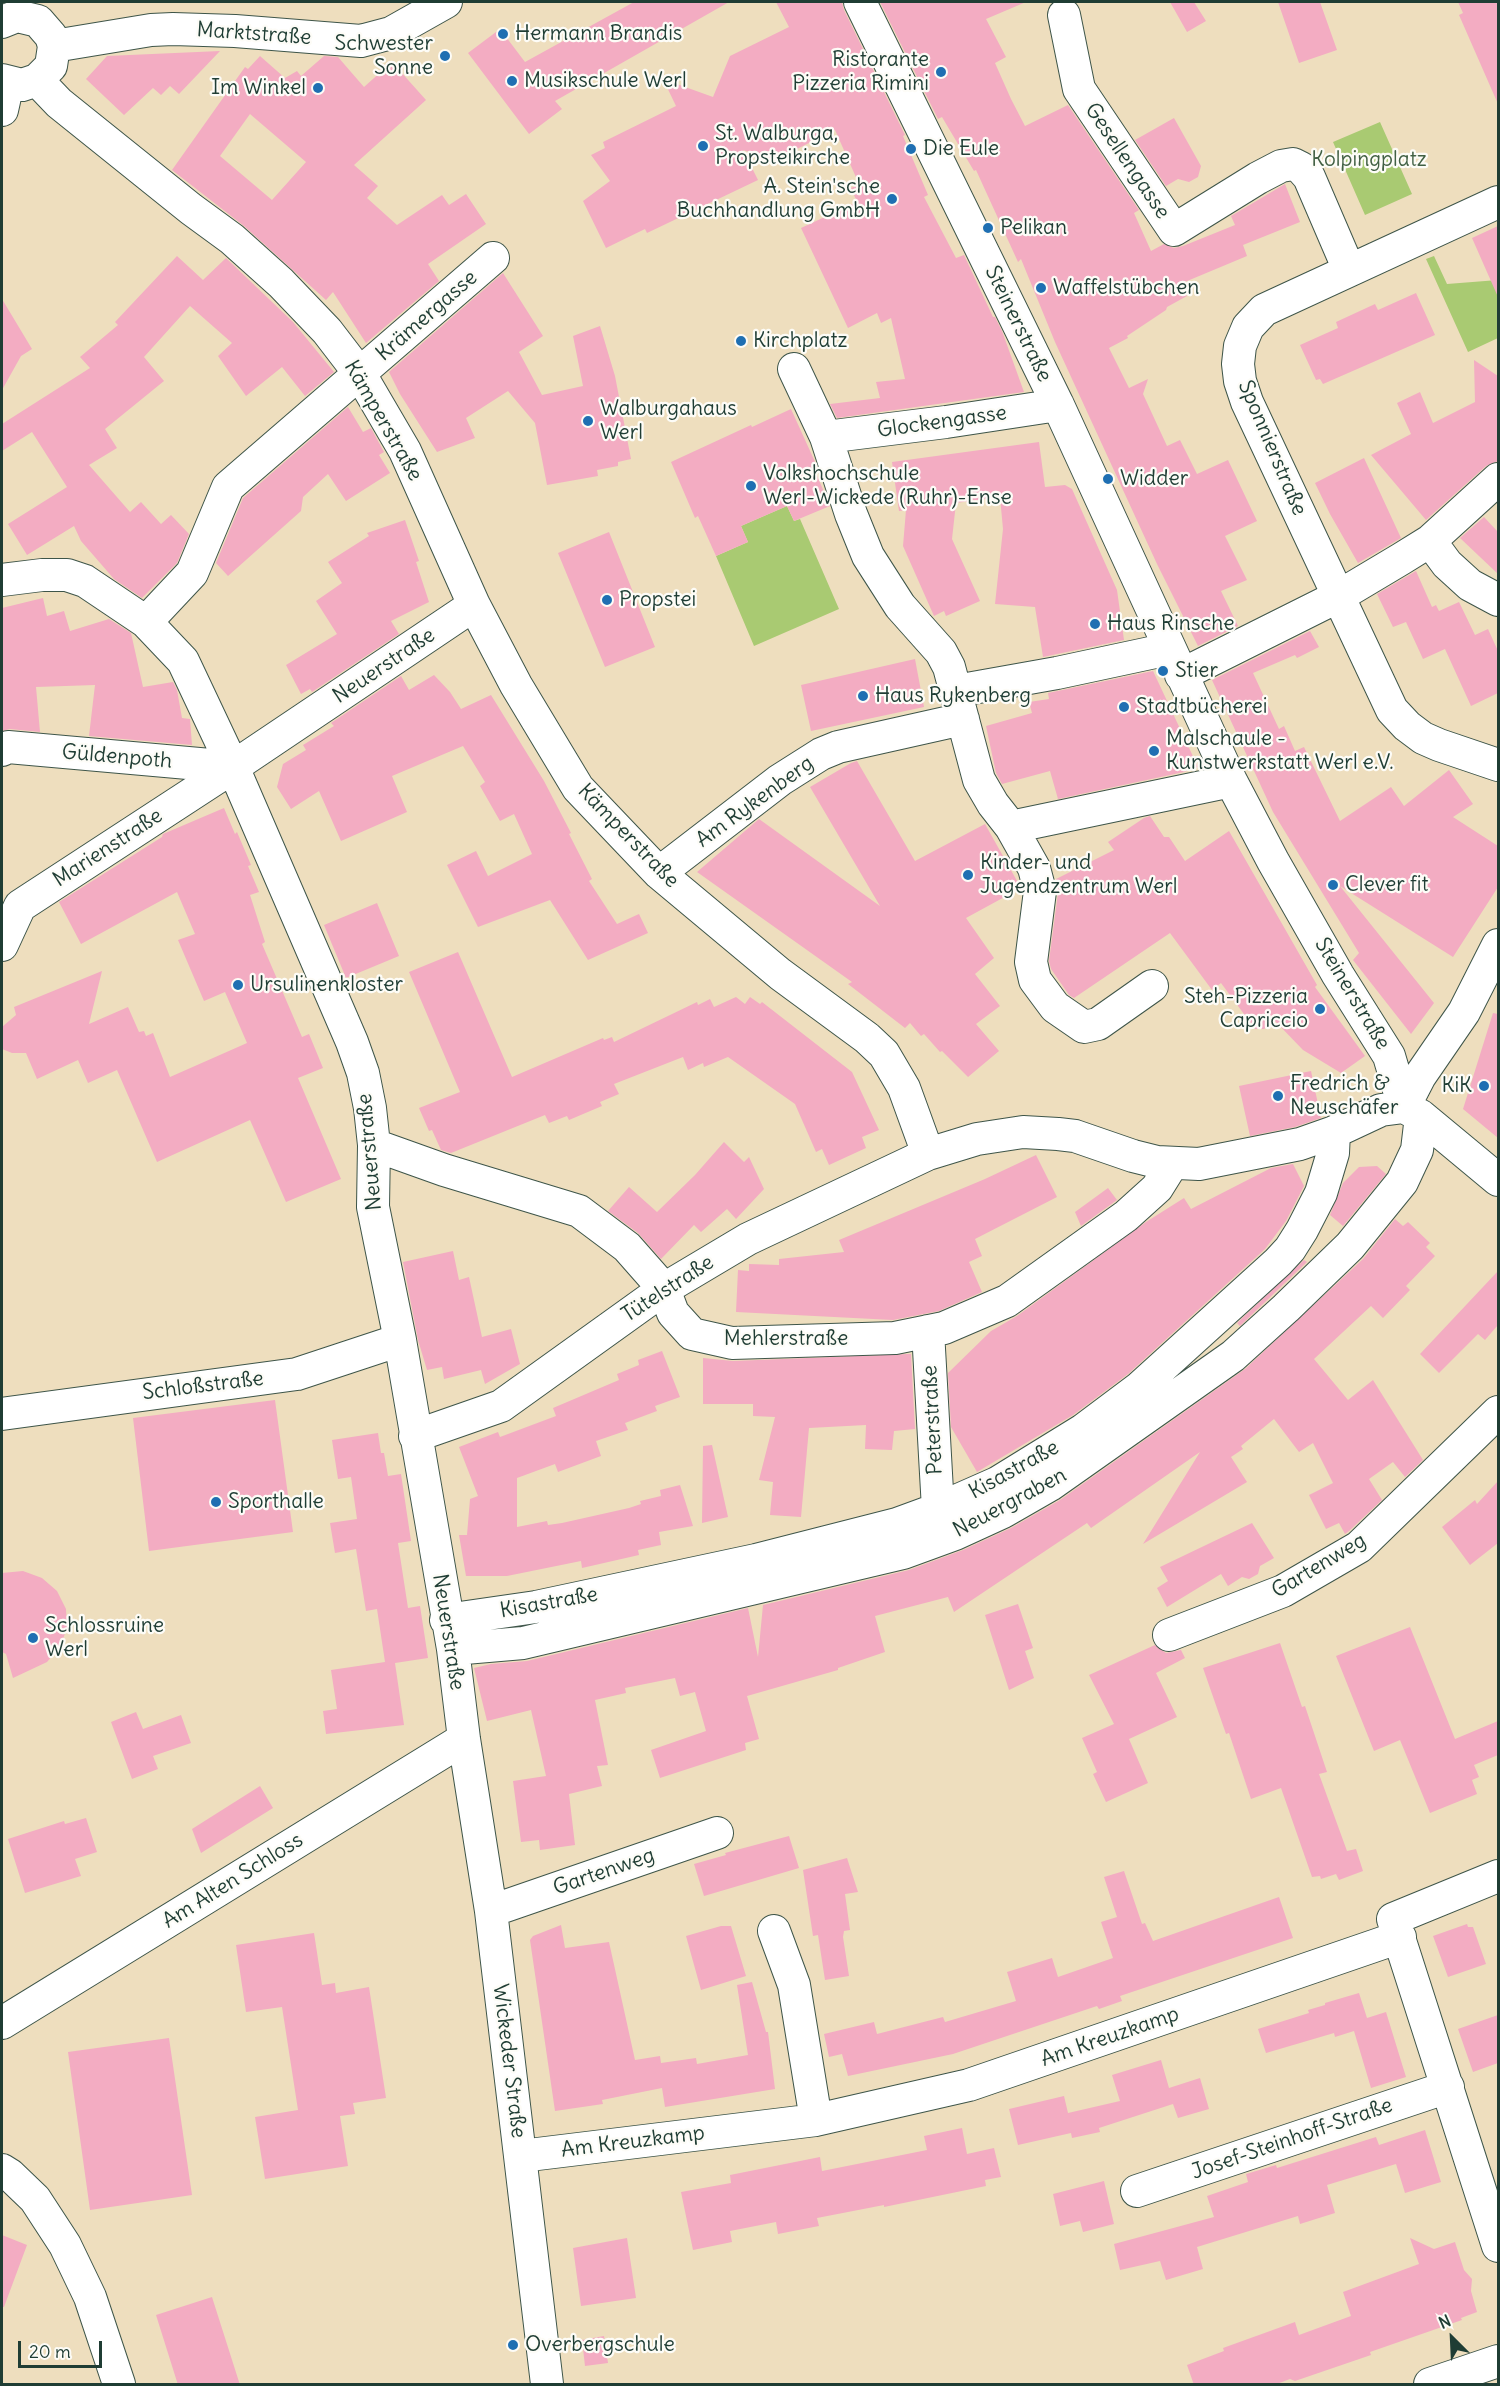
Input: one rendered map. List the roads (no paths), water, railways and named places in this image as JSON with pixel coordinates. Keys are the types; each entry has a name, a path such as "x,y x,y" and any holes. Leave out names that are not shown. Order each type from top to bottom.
{"street":[{"name":"Marktstraße","path":"54,46 151,30 173,29 353,40 376,38 391,33 446,2"},
{"name":"Steinerstraße","path":"860,2 1058,405 1231,781 1273,861 1338,975 1389,1056 1412,1112"},
{"path":"12,88 51,66 54,46 46,28 38,21 20,13"},
{"name":"Gesellengasse","path":"1064,15 1079,89 1173,230 1258,178 1281,166 1293,164 1301,168 1309,177 1348,270"},
{"name":"Kämperstraße","path":"12,88 59,103 190,209 232,239 281,283 327,331 360,374 405,451 474,605 516,685 578,788 659,873 780,974 867,1038 884,1054 904,1088 928,1154"},
{"name":"Sponnierstraße","path":"1498,202 1263,310 1248,327 1240,346 1238,364 1240,381 1247,402 1392,710 1407,726 1439,745 1498,765"},
{"name":"Krämergasse","path":"146,622 192,573 228,487 493,258"},
{"path":"794,369 826,437 851,514 868,556 900,606 941,652 949,667 979,780 1011,827 1039,882 1032,972 1035,980 1054,1007 1084,1027 1098,1024 1152,986"},
{"name":"Glockengasse","path":"826,437 1058,405"},
{"path":"960,705 1057,673 1175,662 1249,642 1339,596 1430,542 1498,478"},
{"path":"1430,542 1447,564 1470,585 1498,600"},
{"path":"2,580 42,575 67,576 85,581 146,622 183,661 233,767"},
{"name":"Neuerstraße","path":"464,1739 450,1634 400,1340 373,1207 374,1145 365,1085 352,1042 233,767 474,605"},
{"name":"Am Rykenberg","path":"659,873 780,780 821,754 960,705"},
{"name":"Güldenpoth","path":"2,750 8,747 233,767"},
{"name":"Marienstraße","path":"2,945 20,906 233,767"},
{"path":"1011,827 1231,781"},
{"path":"1412,1112 1420,1076 1464,1012 1498,945"},
{"path":"928,1154 977,1139 1023,1132 1040,1132 1075,1136 1133,1156 1172,1164 1222,1161 1300,1143 1334,1132 1381,1110 1412,1112 1498,1180"},
{"name":"Neuergraben","path":"450,1634 523,1643 903,1552 955,1534 1003,1512 1050,1485 1233,1356 1350,1246 1402,1182 1417,1150 1412,1112"},
{"name":"Kisastraße","path":"450,1634 536,1607 666,1580 897,1524 997,1483 1083,1430 1139,1388 1278,1262 1302,1230 1321,1193 1333,1152 1334,1132"},
{"name":"Mehlerstraße","path":"374,1145 444,1170 579,1211 627,1247 664,1288 673,1312 692,1334 732,1343 895,1338 944,1328 1007,1301 1126,1216 1156,1188 1172,1164"},
{"name":"Tütelstraße","path":"415,1436 501,1406 664,1288 748,1239 928,1154"},
{"name":"Peterstraße","path":"928,1331 938,1509"},
{"name":"Schloßstraße","path":"2,1414 297,1374 400,1340"},
{"name":"Gartenweg","path":"1169,1635 1283,1591 1359,1547 1498,1412"},
{"name":"Wickeder Straße","path":"464,1739 490,1911 547,2385"},
{"name":"Am Alten Schloss","path":"2,2023 464,1739"},
{"name":"Gartenweg","path":"490,1911 717,1833"},
{"name":"Am Kreuzkamp","path":"521,2156 816,2120 969,2085 1397,1928 1498,1876"},
{"path":"1397,1928 1498,2246"},
{"path":"774,1931 794,1985 816,2120"},
{"name":"Josef-Steinhoff-Straße","path":"1137,2191 1448,2086"},
{"path":"2,2170 35,2199 65,2245 90,2297 118,2385"},
{"path":"1430,2385 1498,2361"}],"place":[{"name":"Hermann Brandis","path":"503,34"},
{"name":"Schwester Sonne","path":"445,56"},
{"name":"Ristorante Pizzeria Rimini","path":"941,72"},
{"name":"Musikschule Werl","path":"512,81"},
{"name":"Im Winkel","path":"318,88"},
{"name":"St. Walburga, Propsteikirche","path":"703,146"},
{"name":"Die Eule","path":"911,149"},
{"name":"A. Stein'sche Buchhandlung GmbH","path":"892,199"},
{"name":"Pelikan","path":"988,228"},
{"name":"Waffelstübchen","path":"1041,288"},
{"name":"Kirchplatz","path":"741,341"},
{"name":"Walburgahaus Werl","path":"588,421"},
{"name":"Widder","path":"1108,479"},
{"name":"Volkshochschule Werl-Wickede (Ruhr)-Ense","path":"751,486"},
{"name":"Propstei","path":"607,600"},
{"name":"Haus Rinsche","path":"1095,624"},
{"name":"Stier","path":"1163,671"},
{"name":"Haus Rykenberg","path":"863,696"},
{"name":"Stadtbücherei","path":"1124,707"},
{"name":"Malschaule - Kunstwerkstatt Werl e.V.","path":"1154,751"},
{"name":"Kinder- und Jugendzentrum Werl","path":"968,875"},
{"name":"Clever fit","path":"1333,885"},
{"name":"Ursulinenkloster","path":"238,985"},
{"name":"Steh-Pizzeria Capriccio","path":"1320,1009"},
{"name":"KiK","path":"1484,1086"},
{"name":"Fredrich & Neuschäfer","path":"1278,1096"},
{"name":"Sporthalle","path":"216,1502"},
{"name":"Schlossruine Werl","path":"33,1638"},
{"name":"Overbergschule","path":"513,2345"}],"park label":[{"name":"Kolpingplatz","path":"1369,160"}]}
